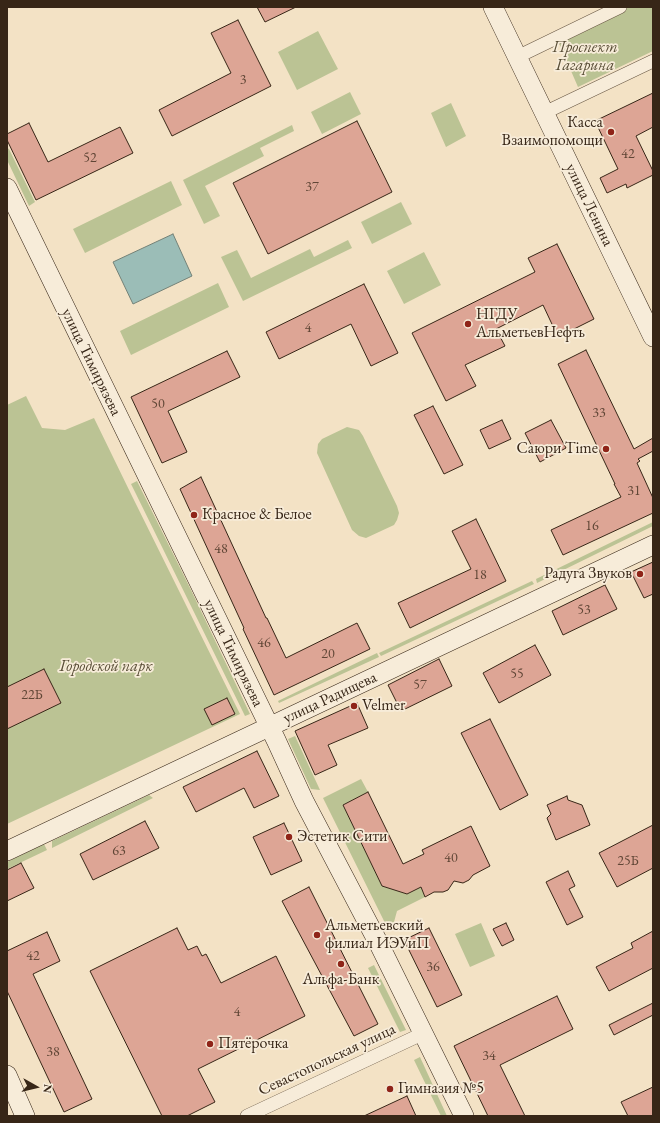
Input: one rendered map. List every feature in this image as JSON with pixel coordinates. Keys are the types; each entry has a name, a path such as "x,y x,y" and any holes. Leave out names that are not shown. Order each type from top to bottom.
{"street":[{"name":"улица Ленина","path":"493,7 653,338"},
{"path":"517,57 620,7"},
{"path":"544,113 653,61"},
{"name":"улица Тимирязева","path":"7,188 304,802 379,944 422,1034 464,1116"},
{"name":"улица Радищева","path":"7,851 653,544"},
{"name":"Севастопольская улица","path":"247,1116 422,1034"},
{"path":"7,1075 25,1116"}],"green space":[{"name":"Проспект Гагарина","path":"628,7 653,7 653,51 578,87 558,41"},
{"path":"318,31 338,69 297,90 278,52"},
{"path":"350,92 361,114 322,134 311,112"},
{"path":"451,103 466,136 446,147 431,113"},
{"path":"292,125 294,131 260,148 264,156 205,186 220,216 204,224 183,180"},
{"path":"7,148 9,149 35,202 29,206 7,160"},
{"path":"171,181 182,205 85,253 73,229"},
{"path":"401,202 412,224 372,244 361,222"},
{"path":"348,240 352,248 243,301 221,257 237,250 251,278 310,249 314,257"},
{"path":"424,252 441,285 404,304 387,271"},
{"path":"218,283 229,307 131,355 120,331"},
{"name":"Городской парк","path":"26,396 42,428 65,430 94,418 240,714 7,824 7,405"},
{"path":"347,427 359,430 363,436 399,513 394,525 366,538 359,536 352,530 317,453 318,444 322,439"},
{"path":"137,481 250,714 245,716 131,484"},
{"path":"653,522 653,526 537,583 536,579"},
{"path":"532,581 534,584 381,656 379,653"},
{"path":"377,653 379,657 279,703 278,701"},
{"path":"295,736 320,790 311,789 288,739"},
{"path":"361,779 368,792 343,805 382,886 407,894 421,887 425,897 397,911 394,922 387,927 323,798"},
{"path":"149,795 153,798 52,848 52,841"},
{"path":"44,844 47,850 7,869 7,862"},
{"path":"481,923 495,956 470,967 455,934"},
{"path":"374,965 406,1030 400,1032 368,968"},
{"path":"420,1057 447,1116 441,1116 414,1060"}],"water":[{"path":"173,234 192,276 133,304 113,262"}],"building":[{"path":"257,7 296,7 265,22"},
{"path":"238,20 271,86 172,136 159,110 231,73 211,33"},
{"path":"653,93 653,127 636,136 653,171 653,175 627,188 626,184 607,193 600,178 618,169 595,121"},
{"path":"357,121 392,192 268,254 233,183"},
{"path":"29,123 48,162 120,127 133,153 36,200 7,140 7,134"},
{"name":"НГДУ АльметьевНефть","path":"557,244 594,319 558,337 543,305 496,329 505,346 465,365 476,386 446,401 412,333 535,272 528,258"},
{"path":"364,284 398,353 371,366 351,324 279,359 266,332"},
{"path":"586,350 634,449 653,438 653,451 638,459 640,461 637,463 653,498 653,513 563,555 551,530 621,497 558,364"},
{"path":"227,351 240,377 168,411 187,452 162,463 131,397"},
{"path":"433,406 463,465 444,474 414,415"},
{"path":"502,420 511,439 489,449 480,430"},
{"path":"551,420 566,448 540,462 525,433"},
{"path":"201,477 286,658 357,623 370,649 274,695 180,489"},
{"path":"476,519 506,581 410,628 398,603 471,569 452,531"},
{"path":"653,562 653,594 644,598 631,572"},
{"path":"605,585 617,609 563,635 552,611"},
{"path":"535,645 551,675 499,703 483,673"},
{"path":"439,659 452,686 401,711 388,685"},
{"path":"44,669 61,703 7,729 7,687"},
{"path":"227,698 235,714 212,725 204,709"},
{"path":"357,703 368,728 328,745 337,765 315,775 295,731"},
{"path":"490,719 528,795 500,810 461,733"},
{"path":"257,751 279,796 254,808 244,788 196,812 183,787"},
{"path":"368,792 403,864 424,854 422,850 471,826 490,866 473,875 469,880 463,883 454,881 448,890 443,892 434,892 425,897 421,887 407,894 382,886 343,805"},
{"path":"567,796 568,800 582,805 590,825 556,840 547,818 551,814 547,805"},
{"path":"145,821 159,848 93,880 80,854"},
{"path":"284,823 302,861 271,875 253,837"},
{"path":"653,825 653,868 617,887 599,853"},
{"path":"21,863 34,888 7,901 7,870"},
{"path":"568,871 575,886 569,889 583,917 567,925 546,882"},
{"name":"Альметьевский филиал ИЭУиП","path":"309,887 378,1024 354,1036 282,901"},
{"path":"506,923 514,940 502,946 493,929"},
{"path":"177,928 188,950 197,946 202,956 206,954 221,983 276,956 305,1016 198,1069 215,1102 187,1116 162,1116 90,971"},
{"path":"429,928 462,995 437,1007 404,940"},
{"path":"653,931 653,968 609,991 596,967 633,948 631,943"},
{"path":"47,932 60,961 33,974 92,1099 64,1112 7,991 7,951"},
{"path":"557,996 573,1029 500,1065 525,1116 488,1116 454,1046"},
{"path":"653,1003 653,1015 614,1035 609,1025"},
{"path":"653,1087 653,1116 628,1116 621,1102"},
{"path":"407,1096 416,1116 364,1116"}],"place":[{"name":"Касса Взаимопомощи","path":"611,132"},
{"name":"НГДУ АльметьевНефть","path":"468,324"},
{"name":"Саюри Time","path":"606,449"},
{"name":"Красное & Белое","path":"194,515"},
{"name":"Радуга Звуков","path":"640,574"},
{"name":"Velmer","path":"354,706"},
{"name":"Эстетик Сити","path":"289,837"},
{"name":"Альметьевский филиал ИЭУиП","path":"317,935"},
{"name":"Альфа-Банк","path":"341,964"},
{"name":"Пятёрочка","path":"210,1044"},
{"name":"Гимназия №5","path":"390,1089"}]}
